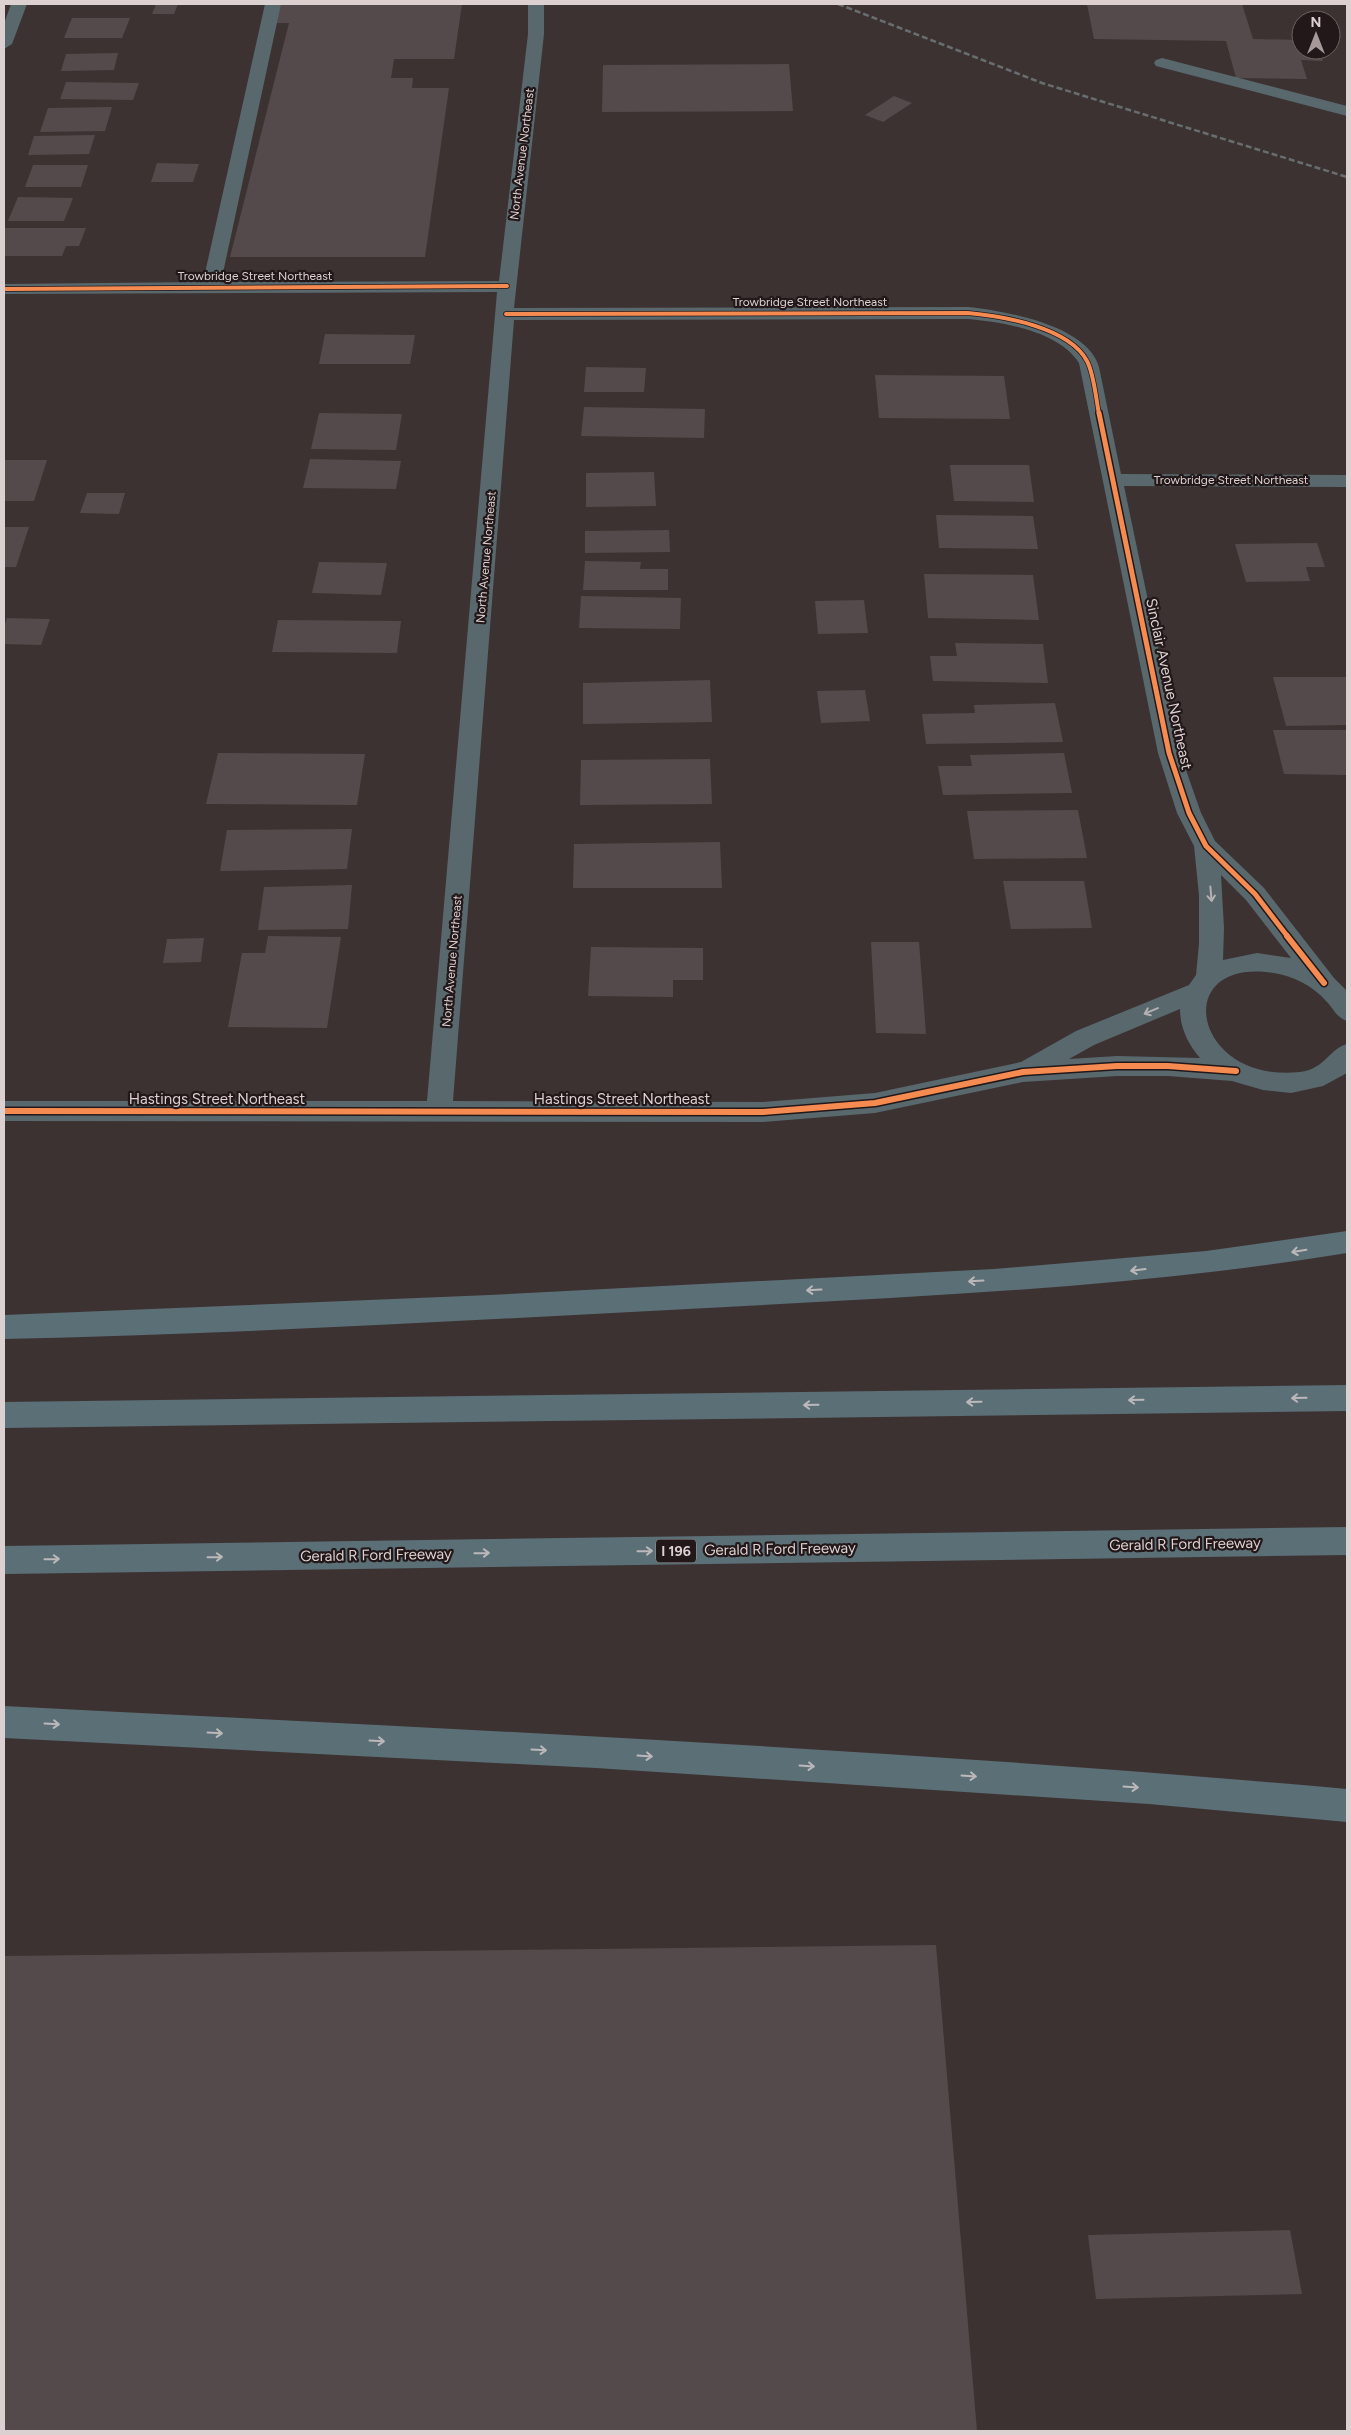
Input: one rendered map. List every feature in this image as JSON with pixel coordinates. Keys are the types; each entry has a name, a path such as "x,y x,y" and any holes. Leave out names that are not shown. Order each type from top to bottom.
{"highway":[{"path":"4,1327 389,1313 1090,1275 1295,1252 1347,1242"},
{"path":"4,1415 1347,1398"},
{"name":"Gerald R Ford Freeway","path":"4,1560 1347,1541"},
{"path":"4,1722 596,1752 1149,1788 1347,1806"}],"street":[{"path":"4,44 19,4"},
{"path":"211,288 274,4"},
{"name":"North Avenue Northeast","path":"439,1111 507,286 536,34 536,4"},
{"path":"1162,63 1347,111"},
{"name":"Trowbridge Street Northeast","path":"4,289 507,286"},
{"name":"Trowbridge Street Northeast","path":"506,314 992,315 1033,325 1074,347 1087,361 1091,375"},
{"name":"Sinclair Avenue Northeast","path":"1091,375 1169,753 1188,813 1206,846 1254,894 1339,997"},
{"name":"Trowbridge Street Northeast","path":"1114,480 1347,481"},
{"name":"Sinclair Avenue Northeast","path":"1206,846 1212,897 1213,944 1202,984 1191,1011 1194,1030 1206,1049 1226,1066 1236,1071"},
{"name":"Hastings Street Northeast","path":"1023,1072 1085,1038 1202,984 1228,967 1244,964 1277,963 1302,971 1339,997"},
{"path":"1236,1071 1251,1077 1279,1083 1306,1081 1329,1073 1345,1059 1347,1054"},
{"name":"Hastings Street Northeast","path":"4,1111 763,1112 875,1103 1023,1072 1117,1066 1168,1066 1236,1071"}],"building":[{"path":"156,4 178,4 174,14 152,14"},
{"path":"280,4 462,4 454,59 394,59 391,78 413,78 412,88 449,88 425,257 230,257 289,23 275,23"},
{"path":"1087,4 1242,4 1253,39 1291,40 1291,60 1301,60 1307,79 1236,78 1226,41 1094,39"},
{"path":"72,18 130,18 122,38 64,38"},
{"path":"118,53 114,70 61,71 66,54"},
{"path":"789,64 793,111 602,112 603,65"},
{"path":"66,82 139,83 133,100 60,99"},
{"path":"894,96 912,103 883,122 865,115"},
{"path":"112,107 105,131 40,132 48,108"},
{"path":"95,135 89,154 28,155 34,136"},
{"path":"157,163 199,164 193,182 151,182"},
{"path":"33,165 88,165 81,187 25,187"},
{"path":"18,197 73,198 64,221 8,221"},
{"path":"4,228 86,228 79,246 66,246 62,256 4,256"},
{"path":"325,334 415,335 410,364 319,364"},
{"path":"586,367 646,368 644,392 584,392"},
{"path":"875,375 1004,376 1010,419 879,418"},
{"path":"584,407 705,409 704,438 581,436"},
{"path":"319,413 402,414 396,450 311,449"},
{"path":"310,459 401,461 396,489 303,488"},
{"path":"4,460 47,460 34,501 4,501"},
{"path":"950,465 1029,465 1034,502 954,501"},
{"path":"654,472 656,506 586,507 586,473"},
{"path":"87,493 125,493 119,514 80,513"},
{"path":"936,515 1033,516 1038,549 939,548"},
{"path":"4,527 29,527 16,567 4,567"},
{"path":"669,530 670,552 585,553 585,531"},
{"path":"1317,543 1325,567 1306,567 1310,581 1246,582 1235,544"},
{"path":"585,561 641,562 640,569 668,569 668,590 583,590"},
{"path":"319,562 387,563 381,595 312,593"},
{"path":"924,574 1033,575 1039,620 928,618"},
{"path":"581,596 681,598 680,629 579,628"},
{"path":"864,600 868,633 818,634 815,601"},
{"path":"7,618 50,619 41,645 4,644 4,627"},
{"path":"278,620 401,621 397,653 272,652"},
{"path":"955,643 1043,644 1048,683 933,681 930,656 957,656"},
{"path":"1273,677 1347,677 1347,725 1286,726"},
{"path":"710,680 712,722 583,724 583,683"},
{"path":"865,690 870,721 821,723 817,691"},
{"path":"1055,703 1063,742 926,744 922,714 975,713 974,705"},
{"path":"1273,730 1347,730 1347,775 1284,774"},
{"path":"218,753 365,754 357,805 206,804"},
{"path":"1064,753 1072,793 943,795 938,766 972,766 970,755"},
{"path":"710,759 712,804 580,805 581,760"},
{"path":"1078,810 1087,858 974,859 967,811"},
{"path":"352,829 347,869 220,871 227,830"},
{"path":"720,842 722,888 573,888 574,844"},
{"path":"1003,881 1084,881 1092,928 1011,929"},
{"path":"352,885 348,929 258,930 264,887"},
{"path":"268,936 341,937 327,1028 228,1027 242,953 265,953"},
{"path":"204,938 201,962 163,963 167,939"},
{"path":"871,942 919,942 926,1034 876,1033"},
{"path":"591,947 703,948 703,980 673,980 673,997 588,996"},
{"path":"936,1945 977,2431 4,2431 4,1956"},
{"path":"1290,2230 1302,2294 1096,2299 1088,2235"}],"railway":[{"path":"838,4 1042,83 1347,177"}],"cycle path":[{"path":"4,289 507,286"},
{"path":"506,314 968,313 998,317 1033,326 1049,332 1077,349 1087,360 1089,367 1169,753 1189,813 1206,846 1255,894 1324,983"},
{"path":"4,1111 763,1112 875,1103 1023,1072 1117,1066 1168,1066 1236,1071"}]}
